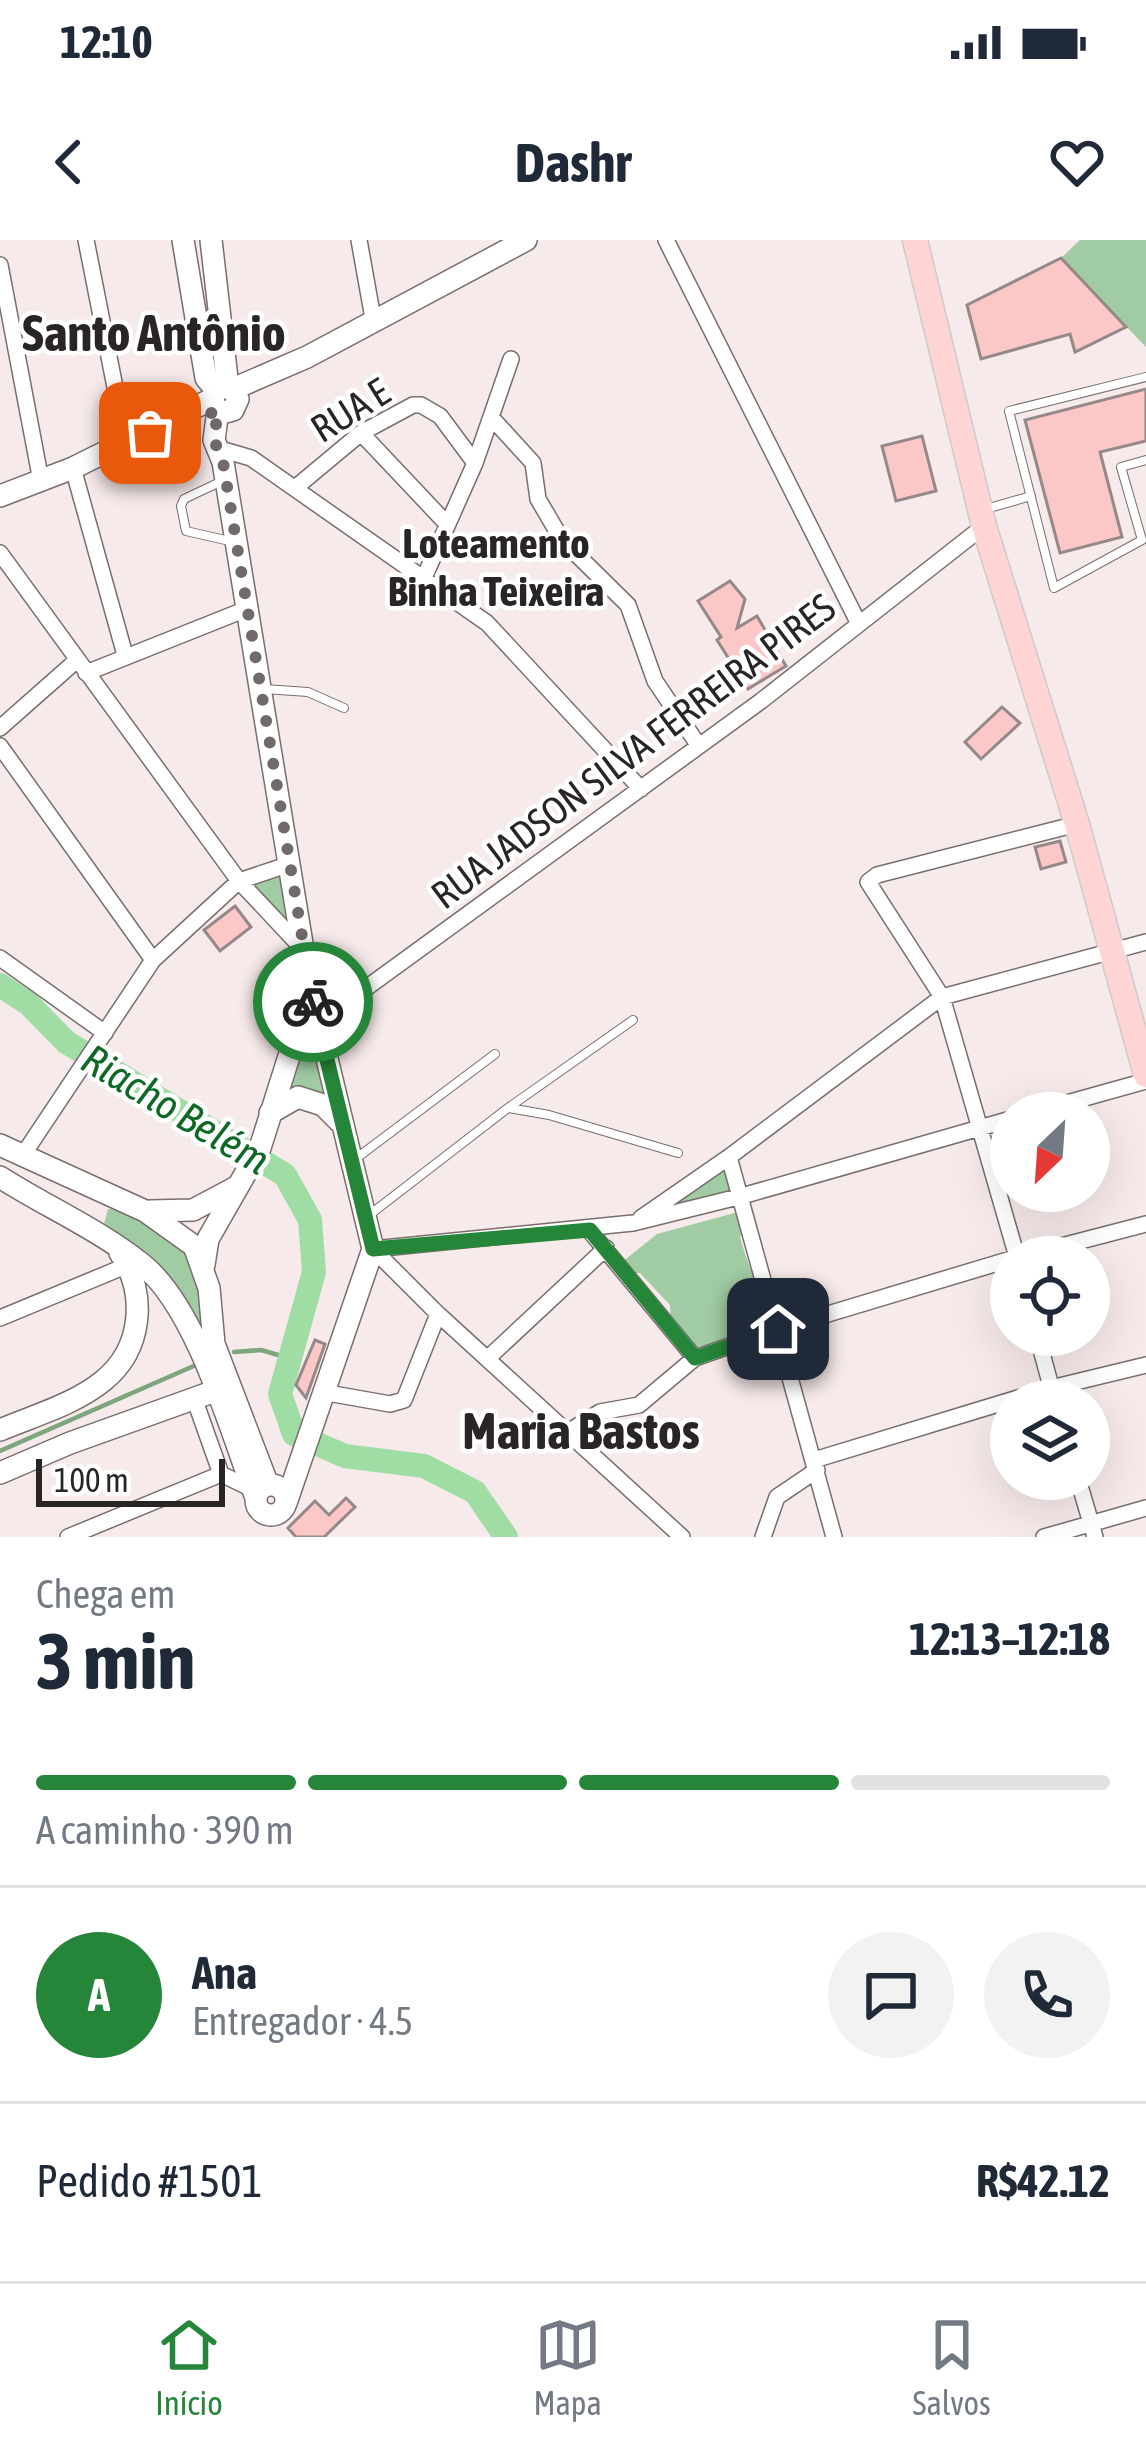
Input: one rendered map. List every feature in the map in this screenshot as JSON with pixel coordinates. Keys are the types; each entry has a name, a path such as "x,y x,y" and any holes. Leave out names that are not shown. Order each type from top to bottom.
{"main road":[{"path":"183,240 206,378 223,400"},
{"path":"211,240 223,400 214,440 225,464 308,980 373,1249 301,1453 268,1497 262,1537"},
{"path":"915,240 982,518 1077,824 1146,1078"},
{"path":"0,496 150,433 190,423 223,400 523,241"},
{"path":"288,1537 213,1390 204,1265 208,1239 252,1166 297,1031 308,980"},
{"path":"270,1114 298,1097 323,1105 343,1125"},
{"path":"0,1145 145,1211 186,1239 204,1265"},
{"path":"145,1211 194,1210 252,1166"},
{"path":"58,1211 74,1205 79,1196 76,1180"},
{"path":"2,1181 142,1264 171,1294 207,1348"},
{"path":"0,1430 93,1388 117,1367 134,1335 139,1311 95,1210 114,1197"},
{"path":"0,1473 213,1390"}],"street":[{"path":"86,240 126,443"},
{"path":"359,240 374,324"},
{"path":"666,240 859,624"},
{"path":"0,265 41,481"},
{"path":"423,580 471,471 511,359"},
{"name":"RUA E","path":"295,488 361,433 413,405 440,416 471,471"},
{"path":"491,417 533,463 538,499 562,540 628,605 656,681 699,746"},
{"path":"361,433 447,524"},
{"path":"225,464 251,458 487,623 641,789"},
{"path":"73,468 125,656"},
{"name":"RUA JADSON SILVA FERREIRA PIRES","path":"318,1023 699,746 859,624 982,518"},
{"path":"0,553 239,881 303,949"},
{"path":"0,728 81,666 125,656 249,608"},
{"path":"0,746 153,960"},
{"path":"1010,1236 942,998 868,885 877,875 1077,824"},
{"path":"23,1155 153,960 239,881 290,864"},
{"path":"488,1358 608,1251 624,1224 729,1157 942,998 1146,942"},
{"path":"0,958 101,1039"},
{"path":"1100,1092 1146,1078"},
{"path":"373,1249 624,1224 742,1196 990,1125"},
{"path":"729,1157 834,1537"},
{"path":"1100,1236 1146,1224"},
{"path":"590,1230 695,1358"},
{"path":"0,1318 113,1248"},
{"path":"373,1249 438,1315 682,1537"},
{"path":"568,1432 600,1412 639,1405 695,1358 990,1266"},
{"path":"322,1392 390,1404 404,1400 438,1315"},
{"path":"1100,1380 1146,1365"},
{"path":"213,1390 203,1421 221,1474 268,1497"},
{"path":"763,1537 770,1508 815,1465 990,1414"},
{"path":"68,1537 221,1474"},
{"path":"1084,1500 1093,1530"},
{"path":"1044,1537 1093,1530 1146,1508"}],"lane":[{"path":"1146,376 1009,411 1054,587 1142,540 1120,467 1146,460"},
{"path":"225,464 184,499 182,520 186,531 194,535 236,542"},
{"path":"982,518 1031,496"},
{"path":"262,688 308,692 344,708"},
{"path":"367,1217 386,1198 633,1020"},
{"path":"353,1161 495,1054"},
{"path":"508,1108 549,1115 678,1153"}],"green space":[{"path":"1080,240 1146,240 1146,347 1061,258"},
{"path":"285,875 297,937 252,885"},
{"path":"307,1012 324,1099 286,1095"},
{"path":"735,1160 747,1191 649,1223"},
{"path":"121,1207 183,1247 205,1286 202,1346 103,1228 108,1209"},
{"path":"742,1211 746,1227 740,1237 773,1328 694,1348 671,1320 670,1305 640,1273 629,1273 621,1263 657,1234"}],"building":[{"path":"1061,258 1126,327 1075,352 1070,334 981,359 967,305"},
{"path":"1146,389 1146,441 1100,452 1122,537 1060,553 1025,420"},
{"path":"922,436 936,491 896,501 882,446"},
{"path":"730,581 745,599 737,628 757,616 786,666 748,689 698,601"},
{"path":"1002,707 1020,723 981,759 965,742"},
{"path":"1060,841 1066,862 1041,869 1035,847"},
{"path":"235,906 251,927 220,951 204,930"},
{"path":"315,1340 325,1344 306,1398 296,1385"},
{"path":"346,1498 355,1507 324,1537 296,1537 288,1528 315,1501 329,1515"}],"waterway":[{"name":"Riacho Belém","path":"0,985 29,1004 66,1042 285,1175 310,1220 314,1272 280,1394 294,1434 345,1456 424,1466 475,1492 506,1537"},
{"path":"234,1352 261,1350 292,1359"},
{"path":"0,1451 196,1365"}],"way so far":[{"path":"150,433 218,410 214,440 223,462 249,608 313,1002"}],"district":[{"name":"Santo Antônio","path":"154,332"},
{"name":"Loteamento Binha Teixeira","path":"496,567"},
{"name":"Maria Bastos","path":"581,1430"}],"route":[{"path":"313,1002 373,1249 590,1230 695,1358 778,1329"}]}
